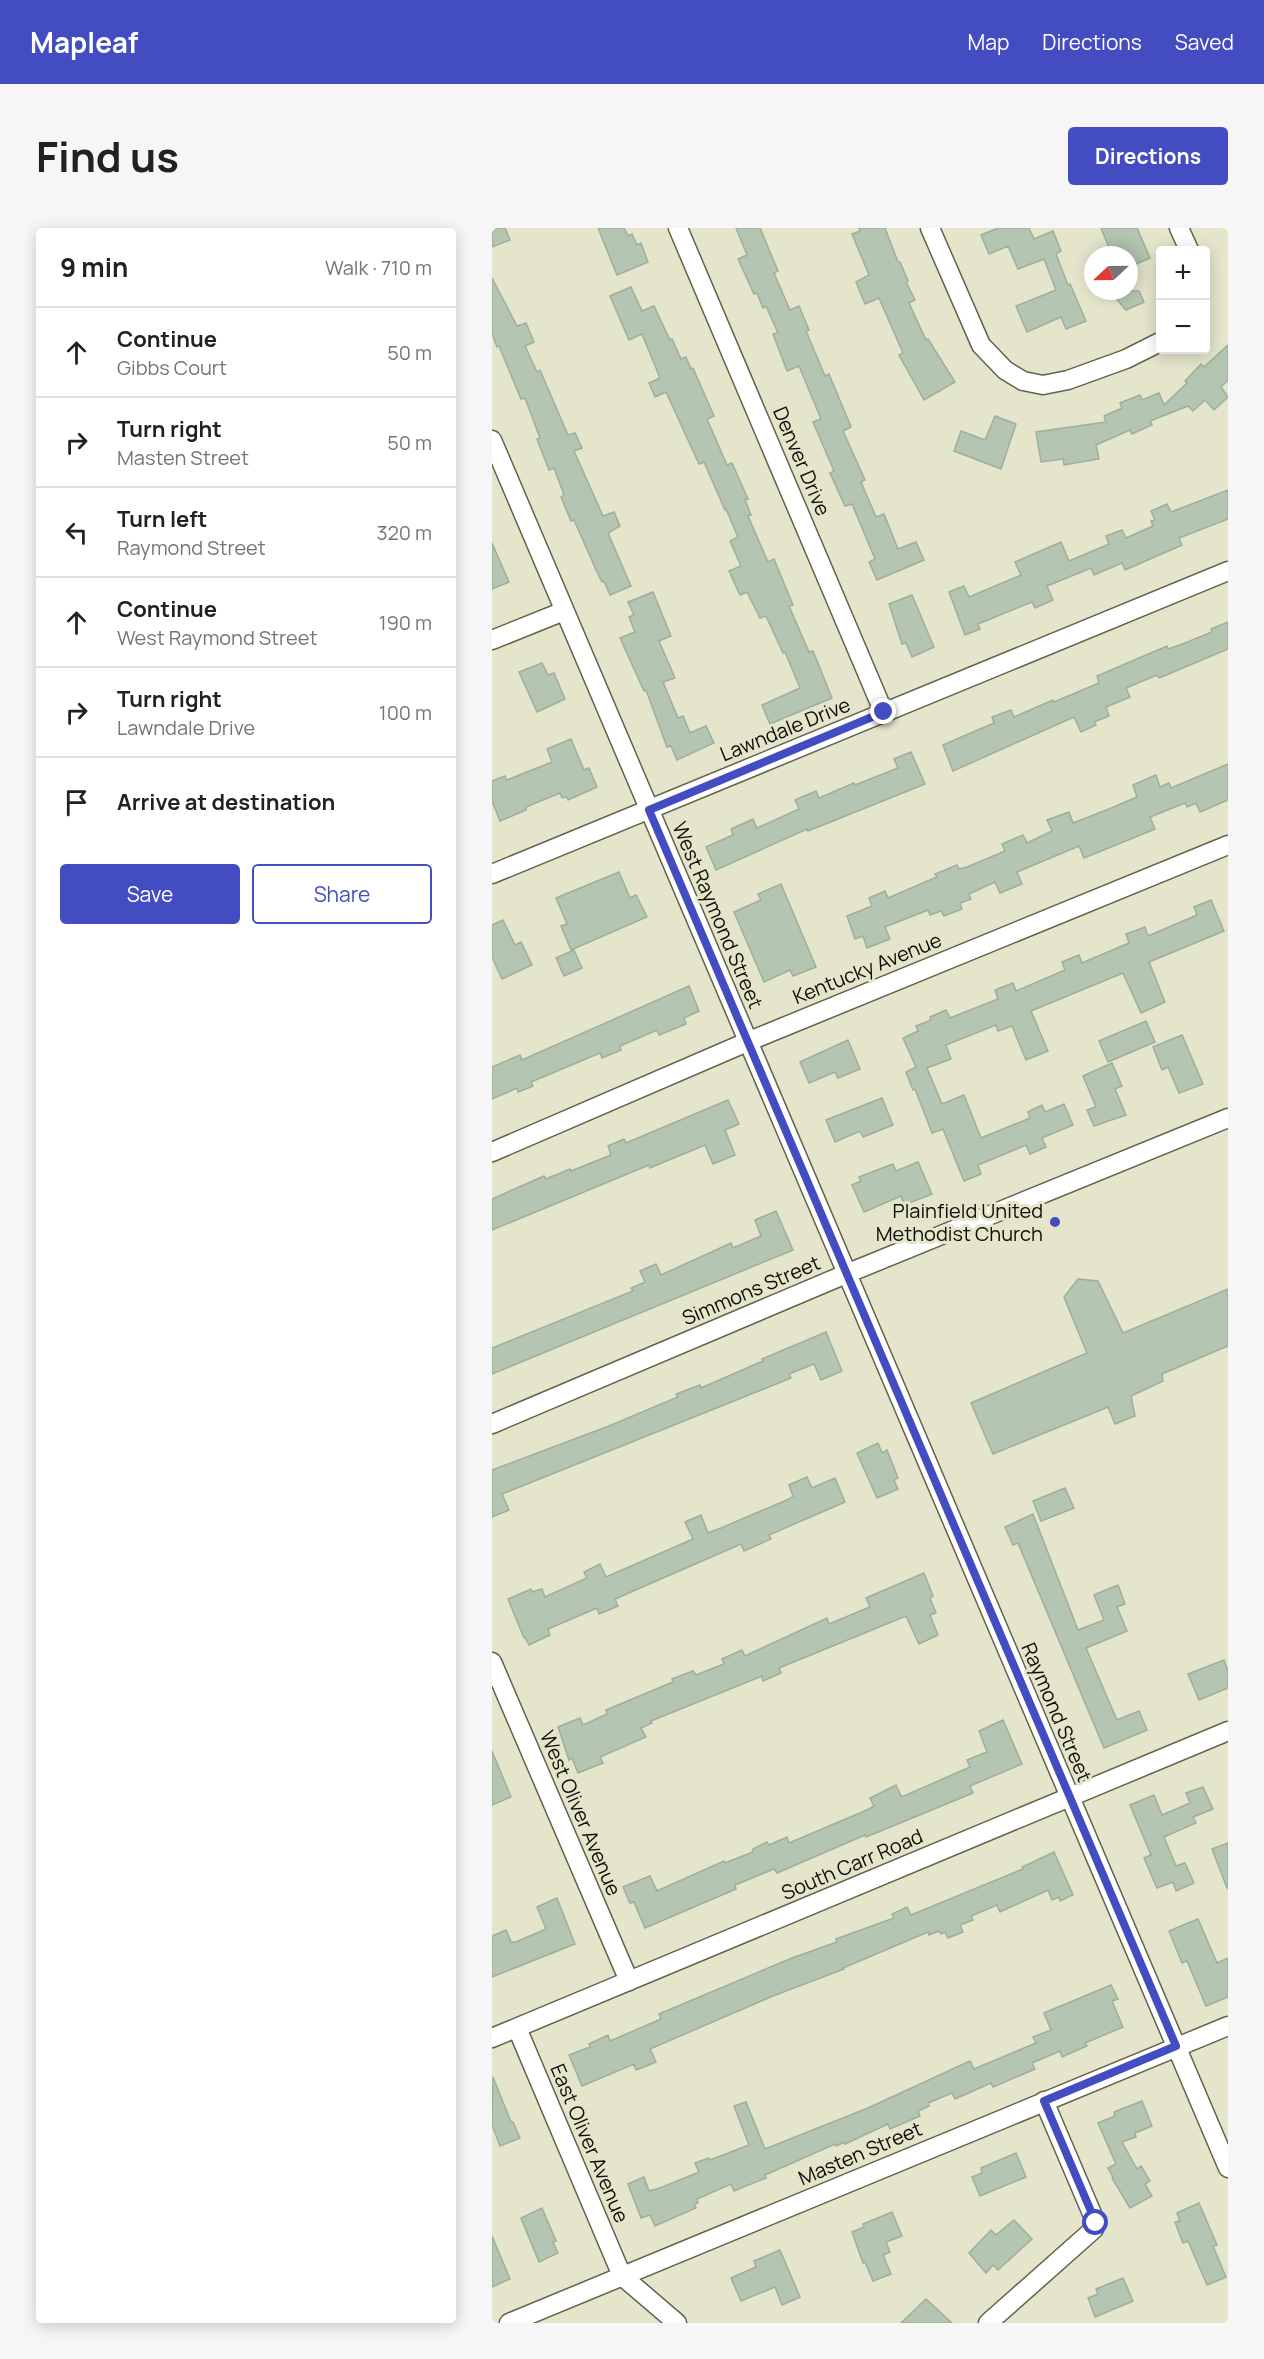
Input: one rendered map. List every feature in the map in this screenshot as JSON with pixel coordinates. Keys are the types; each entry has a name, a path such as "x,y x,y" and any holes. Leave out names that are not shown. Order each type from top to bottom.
{"street":[{"name":"Denver Drive","path":"678,228 884,712"},
{"path":"930,228 981,345 1005,370 1023,381 1043,385 1068,380 1126,359 1156,344"},
{"path":"1179,228 1187,246"},
{"name":"West Raymond Street","path":"492,440 846,1274"},
{"name":"Lawndale Drive","path":"492,874 1228,571"},
{"path":"492,640 564,610"},
{"name":"Kentucky Avenue","path":"492,1152 747,1042 1228,845"},
{"name":"Simmons Street","path":"492,1424 846,1274 1228,1118"},
{"name":"Raymond Street","path":"846,1274 1228,2168"},
{"name":"West Oliver Avenue","path":"492,1662 629,1981"},
{"name":"South Carr Road","path":"492,2038 1228,1731"},
{"name":"Masten Street","path":"509,2323 1228,2026"},
{"name":"East Oliver Avenue","path":"517,2028 622,2276"},
{"path":"988,2323 1094,2229 1096,2223 1044,2101"},
{"path":"622,2276 677,2323"}],"building":[{"path":"492,228 505,228 510,240 492,247"},
{"path":"598,228 624,228 628,236 632,234 637,245 641,243 648,262 617,275"},
{"path":"736,228 760,228 778,271 774,273 790,310 799,306 809,330 806,331 825,376 829,374 851,427 843,431 865,480 861,482 876,517 884,514 898,549 916,542 924,560 877,580 869,562 875,559 852,504 845,506 830,473 834,471 813,422 821,419 799,366 787,371 773,334 778,333 766,306 763,308 757,293 754,294 738,259 747,255"},
{"path":"859,228 885,228 915,300 909,303 926,340 928,339 955,382 924,400 899,355 903,353 879,298 865,304 856,282 869,275 852,234 860,231"},
{"path":"998,228 1029,228 1034,239 1053,231 1061,251 1056,254 1086,321 1066,329 1061,317 1027,332 1016,306 1056,290 1044,259 1018,269 1008,246 989,254 981,235"},
{"path":"1101,228 1137,228 1150,258 1138,263 1138,246 1108,246"},
{"path":"492,278 517,326 526,323 534,342 525,346 537,372 540,370 568,435 575,433 582,448 574,451 603,516 614,512 620,526 608,533 631,586 610,595 574,520 571,521 561,497 564,495 554,468 549,470 537,439 540,438 525,398 521,399 499,346 497,347 492,333"},
{"path":"631,287 642,311 654,306 681,359 686,357 691,369 693,368 714,416 707,419 727,465 732,463 748,499 745,500 751,515 748,516 768,562 774,559 793,605 789,606 809,652 813,651 832,698 770,724 762,705 800,688 785,652 783,653 766,616 760,618 747,592 740,595 729,571 741,566 730,541 738,537 726,509 704,462 699,464 666,392 655,397 649,383 660,378 642,334 629,340 610,296"},
{"path":"1139,291 1144,302 1126,310 1118,300 1138,300"},
{"path":"1228,345 1228,380 1221,387 1228,397 1214,410 1205,400 1193,411 1188,406 1150,421 1152,425 1132,434 1130,430 1096,445 1099,459 1064,465 1063,459 1041,462 1036,432 1106,422 1104,416 1122,408 1120,403 1140,395 1142,400 1159,393 1164,405 1187,383 1185,381 1201,364 1204,367"},
{"path":"995,416 1016,424 1001,469 954,451 961,431 985,440"},
{"path":"1228,490 1228,519 1179,538 1182,545 1125,570 1122,563 1094,575 1091,568 1047,586 1053,600 1035,608 1032,602 978,624 980,629 965,635 949,592 964,586 969,597 1021,575 1015,562 1061,542 1069,561 1109,544 1106,536 1122,530 1126,538 1153,526 1151,521 1155,520 1151,511 1167,504 1171,512"},
{"path":"492,543 509,582 492,589"},
{"path":"653,592 671,636 659,641 675,678 663,682 678,718 683,716 690,733 706,726 714,743 677,760 671,746 667,747 646,690 644,691 620,638 635,632 629,617 634,615 628,602"},
{"path":"912,595 934,647 912,657 906,643 902,644 889,604"},
{"path":"1228,622 1228,649 1159,678 1157,675 1126,688 1130,697 1106,707 1109,716 1094,722 1096,725 1081,732 1074,717 953,771 943,745 994,723 992,717 1011,710 1014,717 1053,700 1054,702 1099,683 1097,676 1167,646 1168,649 1212,632 1211,629"},
{"path":"542,663 548,675 554,673 565,699 537,712 519,672"},
{"path":"571,739 584,770 589,768 597,787 568,800 567,797 562,798 560,793 500,821 492,801 492,781 505,776 507,780 552,762 547,749"},
{"path":"911,752 925,784 808,831 807,829 716,870 706,847 733,835 731,829 753,819 757,828 799,809 795,800 816,791 819,798 898,768 894,759"},
{"path":"1228,764 1228,800 1200,812 1196,803 1187,807 1185,803 1150,817 1155,829 1084,858 1079,846 1017,872 1022,884 1000,893 995,882 969,894 971,899 960,903 962,909 944,916 941,911 930,915 928,910 885,927 890,939 867,948 863,936 855,939 847,916 872,906 869,898 885,891 888,898 937,877 935,874 957,865 959,869 967,867 1005,851 1002,844 1023,835 1027,843 1052,831 1047,820 1069,812 1073,823 1137,797 1133,785 1156,775 1160,787 1169,783 1171,788"},
{"path":"619,872 630,898 636,895 647,917 571,950 561,926 567,924 556,898"},
{"path":"781,884 816,967 793,976 790,970 764,982 734,912 761,900 758,894"},
{"path":"1211,900 1224,931 1149,962 1165,1002 1141,1013 1123,973 1031,1011 1048,1051 1026,1060 1012,1026 998,1031 996,1025 946,1045 951,1059 927,1068 942,1104 964,1095 981,1138 1030,1118 1028,1112 1042,1105 1045,1112 1064,1104 1073,1125 1042,1138 1046,1147 1030,1154 1026,1145 978,1165 981,1174 964,1181 943,1129 932,1133 915,1089 913,1090 906,1072 916,1067 903,1038 918,1031 916,1026 931,1020 930,1017 946,1010 950,1018 998,999 995,990 1013,983 1016,991 1065,970 1062,962 1079,955 1082,963 1129,943 1126,934 1145,927 1148,936 1197,915 1194,907"},
{"path":"503,920 515,945 521,942 532,965 502,979 492,957 492,925"},
{"path":"574,950 582,968 564,976 556,958"},
{"path":"689,986 699,1011 684,1018 686,1024 659,1035 657,1030 620,1046 621,1050 602,1058 600,1053 531,1082 533,1086 518,1092 517,1088 492,1099 492,1067 520,1055 522,1060"},
{"path":"1146,1021 1155,1042 1108,1062 1099,1041"},
{"path":"1182,1035 1203,1084 1179,1093 1168,1067 1162,1070 1153,1047"},
{"path":"848,1040 860,1069 838,1078 835,1072 809,1083 800,1062"},
{"path":"1112,1063 1122,1086 1115,1089 1126,1115 1094,1126 1087,1110 1096,1107 1083,1076"},
{"path":"882,1098 893,1125 863,1137 860,1131 835,1142 826,1120"},
{"path":"728,1100 739,1124 725,1130 735,1155 713,1164 705,1145 650,1168 649,1165 492,1230 492,1199 544,1176 546,1179 611,1155 608,1146 624,1139 626,1143"},
{"path":"918,1162 932,1194 904,1205 901,1196 864,1212 852,1185 861,1181 859,1177 893,1164 896,1171"},
{"path":"776,1211 793,1250 492,1374 492,1348 633,1291 631,1288 645,1282 640,1271 656,1264 661,1275 731,1243 733,1248 761,1236 755,1220"},
{"path":"1078,1279 1098,1281 1123,1333 1228,1289 1228,1346 1162,1374 1163,1381 1131,1396 1135,1416 1115,1424 1108,1407 993,1454 971,1403 1087,1353 1064,1297"},
{"path":"826,1332 842,1371 821,1380 814,1364 789,1374 791,1378 502,1494 509,1510 492,1517 492,1470 609,1426 678,1397 676,1394 700,1385 701,1388"},
{"path":"878,1443 882,1453 887,1450 898,1478 894,1480 898,1489 877,1498 857,1453"},
{"path":"807,1477 812,1488 835,1478 845,1502 769,1535 771,1539 744,1551 741,1544 615,1599 618,1606 599,1614 597,1608 548,1629 550,1635 529,1645 524,1638 508,1599 531,1589 532,1592 542,1589 545,1597 587,1578 584,1572 600,1564 606,1577 693,1539 685,1522 701,1515 708,1533 789,1499 793,1496 789,1485"},
{"path":"1065,1488 1074,1508 1041,1521 1033,1501"},
{"path":"1033,1514 1078,1630 1104,1620 1094,1595 1118,1585 1125,1604 1117,1607 1127,1631 1086,1648 1117,1720 1139,1711 1147,1730 1104,1748 1018,1543 1013,1545 1005,1527"},
{"path":"924,1573 933,1596 930,1598 936,1613 930,1615 938,1635 919,1644 906,1616 779,1668 781,1673 763,1681 762,1676 651,1721 652,1723 641,1728 646,1737 600,1757 603,1763 578,1773 572,1758 569,1760 558,1727 580,1718 583,1725 607,1714 606,1710 673,1682 672,1679 693,1671 696,1675 724,1664 722,1659 742,1650 745,1656 827,1618 829,1624 870,1607 866,1598"},
{"path":"1224,1660 1228,1671 1228,1688 1199,1700 1188,1674"},
{"path":"1003,1720 1022,1764 970,1786 973,1793 866,1837 865,1835 777,1873 774,1869 735,1885 736,1889 645,1928 634,1902 630,1903 623,1887 650,1876 657,1891 724,1861 725,1863 753,1852 753,1849 767,1842 769,1845 787,1837 789,1843 867,1810 874,1806 870,1798 896,1785 901,1796 904,1796 970,1767 967,1760 987,1752 979,1731"},
{"path":"492,1751 511,1797 492,1805"},
{"path":"1203,1787 1213,1809 1193,1817 1196,1823 1164,1837 1176,1866 1185,1863 1194,1883 1176,1891 1173,1882 1157,1888 1144,1858 1151,1855 1130,1805 1154,1795 1162,1815 1190,1803 1186,1793"},
{"path":"1228,1843 1228,1888 1227,1888 1212,1849"},
{"path":"1054,1852 1073,1895 1060,1901 1059,1897 1052,1900 1048,1890 1000,1912 997,1905 971,1916 973,1920 960,1925 963,1932 948,1938 945,1932 941,1934 939,1931 929,1935 928,1932 650,2049 656,2062 636,2070 634,2064 582,2086 569,2055 590,2047 589,2044 608,2035 610,2041 661,2019 659,2014 792,1958 837,1942 836,1939 894,1918 892,1914 907,1907 911,1915 1023,1869 1022,1867"},
{"path":"557,1898 575,1944 492,1977 492,1936 506,1930 511,1942 516,1942 546,1929 537,1907"},
{"path":"1198,1919 1217,1963 1228,1958 1228,1997 1206,2006 1187,1961 1182,1963 1169,1931"},
{"path":"1111,1985 1118,1999 1112,2001 1123,2027 1085,2043 1087,2046 1062,2057 1060,2051 1032,2063 1035,2069 993,2087 991,2083 955,2099 952,2093 928,2103 929,2106 918,2111 920,2116 890,2129 888,2124 845,2144 845,2142 836,2146 835,2144 734,2191 731,2184 697,2199 698,2203 694,2204 696,2208 655,2226 650,2215 641,2218 628,2184 644,2177 649,2191 660,2188 699,2172 695,2163 709,2158 710,2160 749,2145 734,2106 746,2102 765,2149 868,2108 970,2061 974,2069 1036,2043 1033,2037 1051,2030 1044,2013"},
{"path":"493,2077 520,2138 500,2146 492,2125"},
{"path":"1142,2101 1152,2126 1135,2133 1136,2137 1122,2142 1137,2169 1141,2166 1150,2181 1145,2184 1152,2196 1130,2208 1108,2168 1116,2164 1098,2123 1115,2116 1114,2112"},
{"path":"1016,2153 1026,2177 980,2196 972,2177 982,2173 981,2168"},
{"path":"1199,2203 1217,2245 1213,2246 1226,2277 1207,2285 1188,2241 1183,2243 1175,2222 1180,2221 1177,2213"},
{"path":"542,2208 556,2241 553,2242 558,2253 539,2262 521,2218"},
{"path":"892,2212 902,2236 886,2242 890,2252 883,2255 891,2274 873,2281 865,2262 863,2263 852,2232 864,2227 863,2224"},
{"path":"1014,2220 1032,2239 998,2270 993,2265 986,2273 969,2253 991,2230 996,2235"},
{"path":"492,2236 510,2279 492,2287"},
{"path":"780,2250 800,2297 782,2305 775,2287 741,2301 731,2278 756,2267 754,2261"},
{"path":"1123,2278 1133,2301 1095,2317 1088,2298 1098,2294 1096,2289"},
{"path":"926,2299 952,2323 901,2323"}],"place":[{"name":"Plainfield United Methodist Church","path":"1055,1222"}],"route":[{"path":"884,712 649,810 1176,2046 1044,2101 1096,2223"}]}
